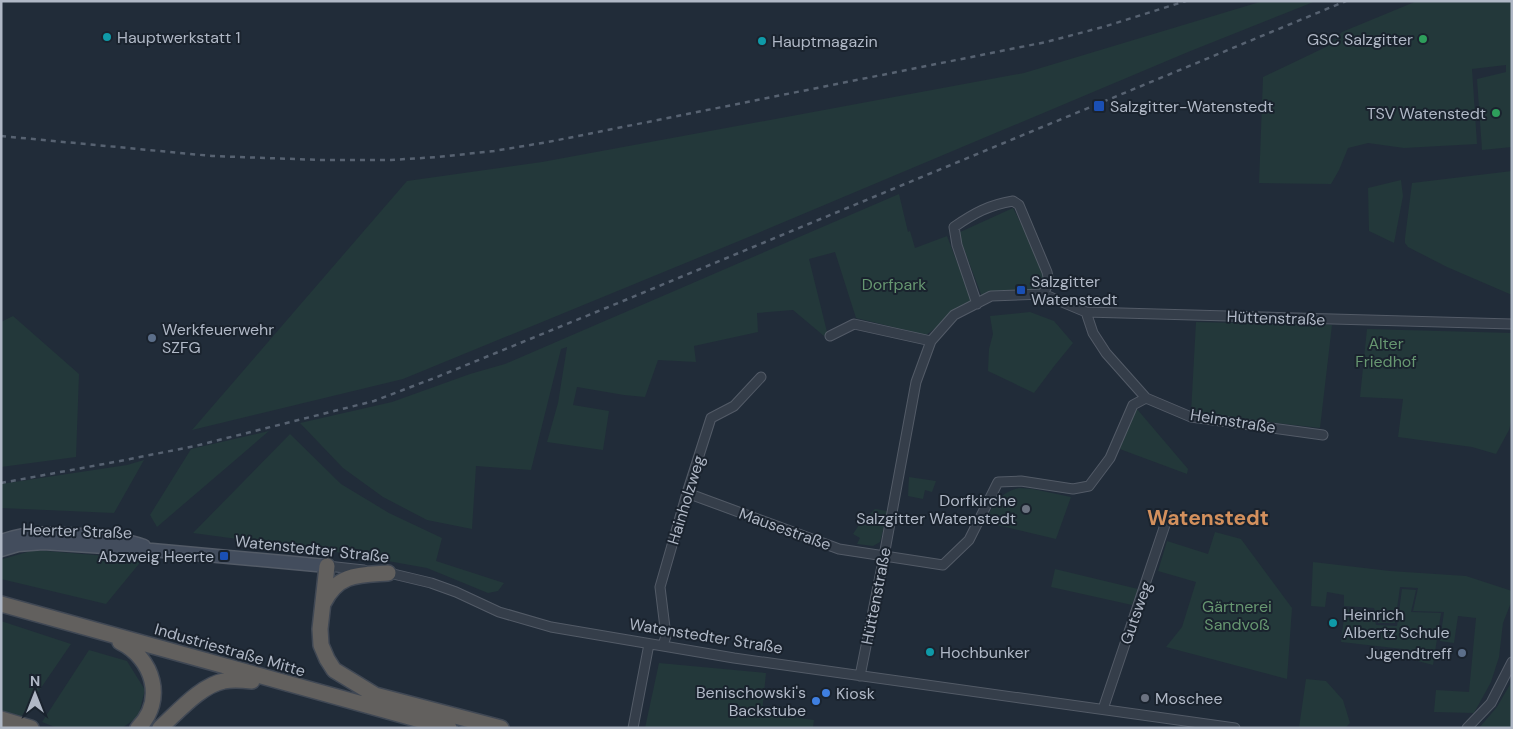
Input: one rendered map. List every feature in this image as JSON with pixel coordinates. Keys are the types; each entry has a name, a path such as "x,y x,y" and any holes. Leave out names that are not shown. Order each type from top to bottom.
{"highway":[{"path":"327,566 320,629 322,645 327,659 334,670 375,695 501,728"},
{"path":"324,603 334,586 344,580 360,575 388,573"},
{"name":"Industriestraße Mitte","path":"1,604 449,728"},
{"path":"92,630 129,647 136,653 148,670 152,680 153,698 151,708 138,728"},
{"path":"160,728 196,696 217,683 224,681 253,681 281,689 310,690"},
{"path":"1,719 22,727"},
{"path":"1,725 22,727"}],"main road":[{"name":"Heerter Straße","path":"1,540 49,532 127,540 152,550"},
{"name":"Heerter Straße","path":"1,550 31,543 180,552"},
{"name":"Watenstedter Straße","path":"180,552 327,566"}],"street":[{"path":"977,304 957,245 954,227 972,214 1000,203 1013,201 1019,205 1047,272 1049,282 1044,294"},
{"name":"Hüttenstraße","path":"860,676 916,382 931,341 954,315 991,296 1044,294 1086,312 1512,324"},
{"path":"1086,312 1093,333 1106,353 1146,398"},
{"path":"830,336 854,324 931,341"},
{"name":"Hainholzweg","path":"663,645 666,636 660,587 687,494 712,418 734,406 761,377"},
{"name":"Heimstraße","path":"1146,398 1191,417 1323,435"},
{"name":"Mausestraße","path":"687,494 839,549 943,565 969,540 998,482 1021,481 1073,488 1089,486 1110,458 1133,405 1146,398"},
{"name":"Gutsweg","path":"1103,709 1168,516"},
{"name":"Watenstedter Straße","path":"327,566 388,573 431,583 456,592 499,612 551,627 734,658 1235,728"},
{"path":"633,728 649,644"},
{"path":"1468,728 1491,704 1512,662"}],"green space":[{"path":"1263,1 1316,1 1188,52 739,241 403,379 192,430 407,181 542,162 1024,73"},
{"path":"1417,1 1512,1 1512,147 1482,150 1477,79 1506,72 1506,65 1472,69 1477,144 1404,148 1368,143 1348,148 1331,184 1259,183 1263,77 1328,46 1342,32"},
{"path":"1512,171 1512,295 1447,267 1408,247 1405,243 1412,183"},
{"path":"1401,180 1403,196 1394,243 1369,231 1368,188"},
{"name":"Dorfpark","path":"899,194 908,232 910,231 915,248 947,236 972,301 926,335 856,318 835,252 809,259 827,332 824,336 793,310 757,313 758,332 694,346 696,362 658,360 645,397 577,387 573,405 609,411 603,450 547,442 558,403 567,347 561,349 531,470 476,466 472,529 427,520 383,497 343,468 300,423 392,402 470,374 505,364"},
{"path":"1013,208 1045,271 1047,282 1042,292 982,297 958,233"},
{"path":"1030,312 1054,321 1073,343 1034,393 988,371 989,349 993,334 990,316"},
{"path":"13,316 79,374 76,457 1,467 1,322"},
{"path":"1196,322 1332,325 1320,428 1191,413"},
{"name":"Alter Friedhof","path":"1367,329 1512,333 1512,418 1509,430 1496,454 1472,447 1398,437 1403,399 1360,397"},
{"path":"1137,409 1188,469 1187,474 1117,448 1132,411"},
{"path":"269,431 157,527 150,515 191,449"},
{"path":"290,434 341,484 389,513 442,538 436,561 504,583 498,591 488,593 427,568 343,553 193,533"},
{"path":"144,460 114,513 1,508 1,484 127,465"},
{"path":"909,477 936,481 932,492 925,490 923,499 908,496"},
{"path":"1019,488 1071,497 1056,539 984,522 1002,496"},
{"path":"875,509 888,511 880,542 873,546 857,544 860,538 853,534"},
{"name":"Gärtnerei Sandvoß","path":"1215,532 1241,539 1292,608 1287,679 1166,647 1182,627 1196,582 1158,571 1167,541 1208,554"},
{"path":"34,550 143,559 106,604 1,579 1,561 3,559"},
{"path":"1313,562 1390,571 1466,576 1512,591 1512,600 1503,623 1499,657 1491,682 1474,713 1434,712 1436,690 1469,692 1476,618 1458,616 1454,643 1440,641 1444,612 1413,611 1418,588 1400,587 1395,623 1378,623 1374,608 1344,606 1344,595 1327,592 1325,607 1311,606"},
{"path":"1055,569 1138,589 1132,605 1051,587"},
{"path":"1402,589 1416,590 1411,612 1441,613 1433,665 1402,657 1403,649 1341,642 1345,609 1373,611 1376,625 1397,626"},
{"path":"1,621 71,644 21,717 1,710"},
{"path":"89,650 127,661 145,690 138,717 122,728 57,728 42,722"},
{"path":"659,663 766,673 762,713 814,720 813,728 645,728"},
{"path":"1306,679 1326,681 1343,700 1350,723 1345,728 1299,728"},
{"path":"1512,681 1512,728 1479,728 1497,707"}],"railway":[{"path":"1,136 212,156 321,160 391,160 494,151 548,142 1046,42 1103,27 1186,1"},
{"path":"1,483 195,446 374,401 623,301 1346,1"}],"place":[{"name":"Hauptwerkstatt 1","path":"107,37"},
{"name":"GSC Salzgitter","path":"1423,39"},
{"name":"Hauptmagazin","path":"762,41"},
{"name":"Salzgitter-Watenstedt","path":"1099,106"},
{"name":"TSV Watenstedt","path":"1496,113"},
{"name":"Salzgitter Watenstedt","path":"1021,290"},
{"name":"Werkfeuerwehr SZFG","path":"152,338"},
{"name":"Dorfkirche Salzgitter Watenstedt","path":"1026,509"},
{"name":"Abzweig Heerte","path":"224,556"},
{"name":"Heinrich Albertz Schule","path":"1333,623"},
{"name":"Hochbunker","path":"930,652"},
{"name":"Jugendtreff","path":"1462,653"},
{"name":"Kiosk","path":"826,693"},
{"name":"Moschee","path":"1145,698"},
{"name":"Benischowski's Backstube","path":"816,701"}],"district":[{"name":"Watenstedt","path":"1208,518"}]}
